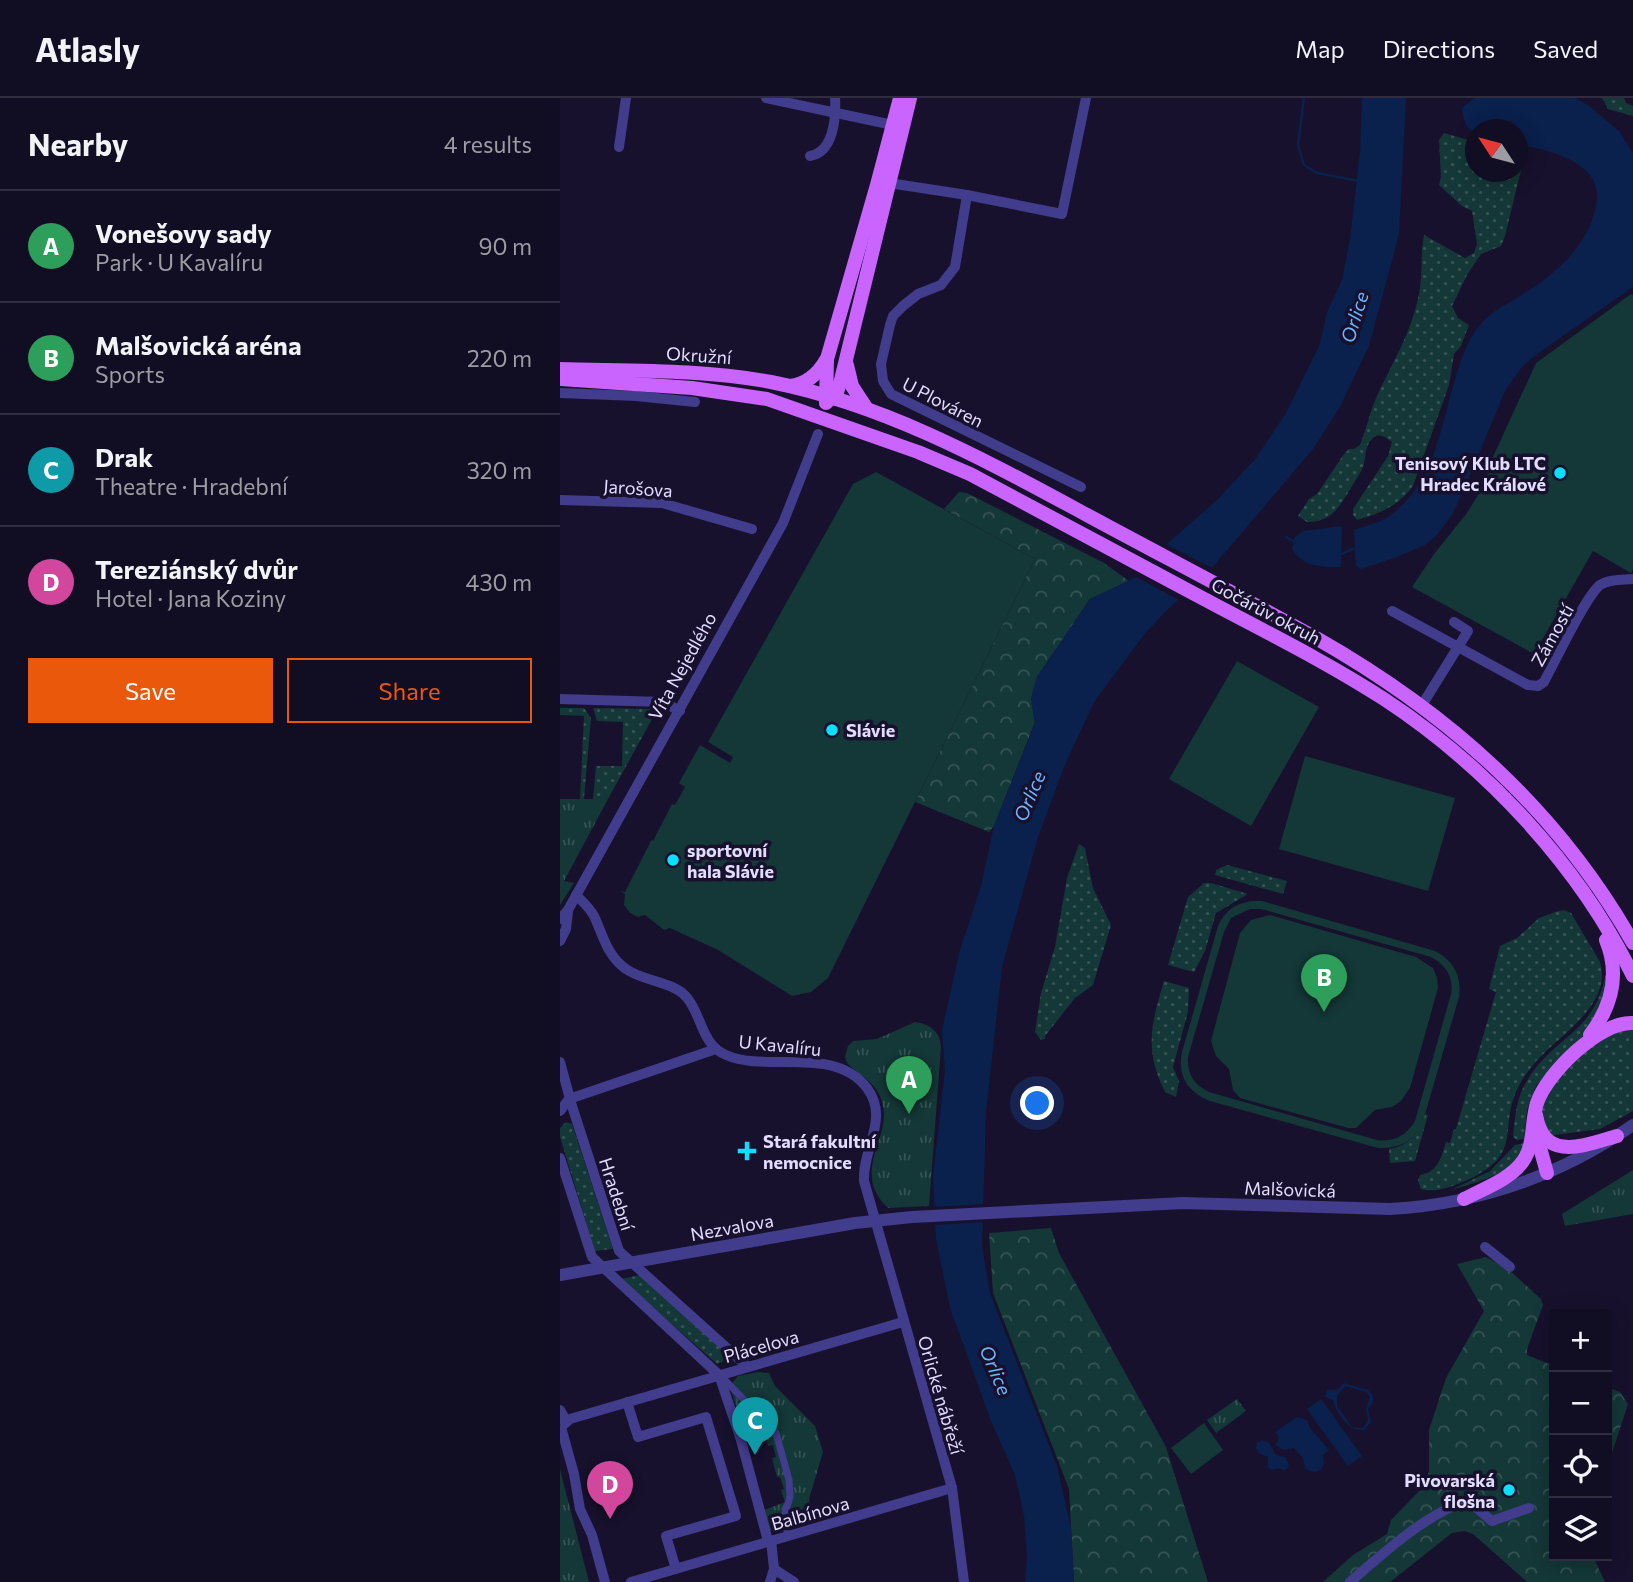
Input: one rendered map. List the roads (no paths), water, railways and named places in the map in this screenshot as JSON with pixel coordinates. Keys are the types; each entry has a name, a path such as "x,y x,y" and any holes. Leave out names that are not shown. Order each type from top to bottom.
{"main road":[{"path":"847,426 834,416 828,399 826,364 900,98"},
{"path":"787,405 808,407 828,399 839,388 910,98"},
{"path":"847,357 850,381 867,409"},
{"path":"787,386 802,384 826,364"},
{"name":"Okružní","path":"560,369 701,373 787,386 828,399"},
{"name":"Okružní","path":"560,379 692,388 787,405"},
{"name":"Gočárův okruh","path":"828,399 910,424 980,457 1249,601 1352,659 1422,705 1491,762 1523,793 1580,862 1633,943"},
{"name":"Gočárův okruh","path":"787,405 918,452 970,474 1348,677 1385,700 1451,749 1514,808 1541,838 1592,906 1633,976"},
{"path":"1574,1055 1601,1020 1611,996 1613,983 1611,951 1592,906"},
{"path":"1464,1199 1512,1171 1523,1161 1530,1146 1536,1107 1545,1086 1574,1055 1609,1027 1633,1023"},
{"path":"1536,1107 1536,1120 1542,1134 1546,1140 1556,1145 1575,1147 1617,1136"},
{"path":"1536,1107 1537,1140 1547,1173"}],"street":[{"path":"619,146 626,98"},
{"path":"766,98 893,125"},
{"path":"810,156 819,153 827,144 836,113 835,98"},
{"path":"889,183 1062,214 1086,98"},
{"name":"U Plováren","path":"967,195 956,267 941,285 918,294 893,316 881,364 883,381 891,394 1081,486"},
{"path":"560,393 695,402"},
{"name":"Víta Nejedlého","path":"560,919 568,910 783,523 818,434"},
{"name":"Jarošova","path":"560,500 662,502 752,528"},
{"name":"Zámostí","path":"1392,611 1528,685 1540,685 1590,598 1601,585 1610,581 1633,579"},
{"path":"1422,705 1468,631 1454,622"},
{"path":"560,699 663,702 680,710"},
{"name":"U Kavalíru","path":"576,895 593,914 608,950 619,963 641,978 683,993 705,1035 716,1049 733,1058 840,1068 848,1071 867,1088 876,1111 876,1127 863,1172 875,1220"},
{"name":"Víta Nejedlého","path":"560,941 566,929 568,910"},
{"name":"U Kavalíru","path":"570,1099 716,1049"},
{"name":"Hradební","path":"560,1062 619,1251 748,1367"},
{"path":"560,1111 570,1099"},
{"name":"Malšovická","path":"1008,1212 1182,1203 1390,1209 1464,1199 1519,1184 1547,1173 1585,1155 1633,1125"},
{"path":"560,1158 592,1257 719,1375 776,1433 789,1480 790,1497 784,1517 786,1529"},
{"name":"Nezvalova","path":"560,1275 875,1220 1008,1212"},
{"name":"Orlické nábřeží","path":"875,1220 952,1488 964,1582"},
{"path":"1485,1247 1510,1267"},
{"name":"Plácelova","path":"560,1427 570,1419 903,1322"},
{"path":"719,1375 741,1440 769,1541 774,1569 770,1582"},
{"path":"627,1402 638,1437 706,1417 736,1516 666,1536 676,1569"},
{"path":"560,1410 563,1415 560,1427 574,1474 580,1509 592,1535 605,1582"},
{"name":"Balbínova","path":"631,1582 952,1488"},
{"path":"1350,1582 1404,1535 1445,1508 1467,1500 1492,1521 1529,1508"},
{"path":"774,1569 794,1582"}],"water":[{"name":"Orlice","path":"1362,98 1406,98 1399,234 1369,346 1340,407 1313,449 1212,568 1143,636 1094,702 1064,767 1038,837 1002,967 986,1113 982,1246 990,1293 1057,1466 1071,1527 1074,1582 1025,1582 1027,1557 1024,1516 1015,1475 991,1421 950,1308 936,1239 933,1176 945,1071 942,1030 960,950 981,886 994,826 1035,723 1031,699 1037,677 1090,599 1136,577 1167,544 1218,499 1256,458 1286,413 1320,344 1327,312 1342,280 1350,239 1360,151"},
{"path":"1474,98 1575,98 1588,105 1619,131 1633,153 1633,287 1522,367 1505,391 1452,515 1436,536 1425,545 1361,569 1356,566 1354,530 1388,517 1407,501 1421,481 1439,438 1458,368 1474,334 1488,317 1534,287 1560,266 1582,240 1595,211 1596,188 1590,175 1562,156 1528,147 1528,119 1465,119 1465,122 1462,108"},
{"path":"1342,526 1341,567 1308,563 1292,549 1295,537 1303,531"},
{"path":"1344,1383 1368,1390 1373,1396 1373,1402 1368,1409 1371,1422 1364,1430 1352,1427 1363,1428 1368,1421 1366,1408 1370,1396 1366,1392 1345,1386 1337,1396 1337,1406 1352,1427 1340,1416 1333,1400 1325,1397 1327,1390 1336,1390"},
{"path":"1321,1399 1362,1456 1348,1466 1307,1409"},
{"path":"1297,1417 1307,1420 1310,1428 1329,1450 1323,1455 1324,1465 1318,1471 1305,1468 1303,1458 1294,1448 1283,1450 1276,1445 1279,1437 1275,1432"},
{"path":"1262,1440 1269,1443 1276,1455 1285,1457 1289,1465 1287,1469 1268,1468 1268,1457 1258,1453 1256,1448 1257,1443"}],"waterway":[{"path":"1304,98 1298,145 1304,165 1317,173 1359,181"},
{"path":"1286,537 1295,542"},
{"path":"1339,555 1355,548"}],"place":[{"name":"Tenisový Klub LTC Hradec Králové","path":"1560,473"},
{"name":"Slávie","path":"832,730"},
{"name":"sportovní hala Slávie","path":"673,860"},
{"name":"Malšovická aréna","path":"1324,1012"},
{"name":"Vonešovy sady","path":"909,1114"},
{"name":"Stará fakultní nemocnice","path":"747,1151"},
{"name":"Drak","path":"755,1455"},
{"name":"Pivovarská flošna","path":"1509,1490"},
{"name":"Tereziánský dvůr","path":"610,1519"}]}
